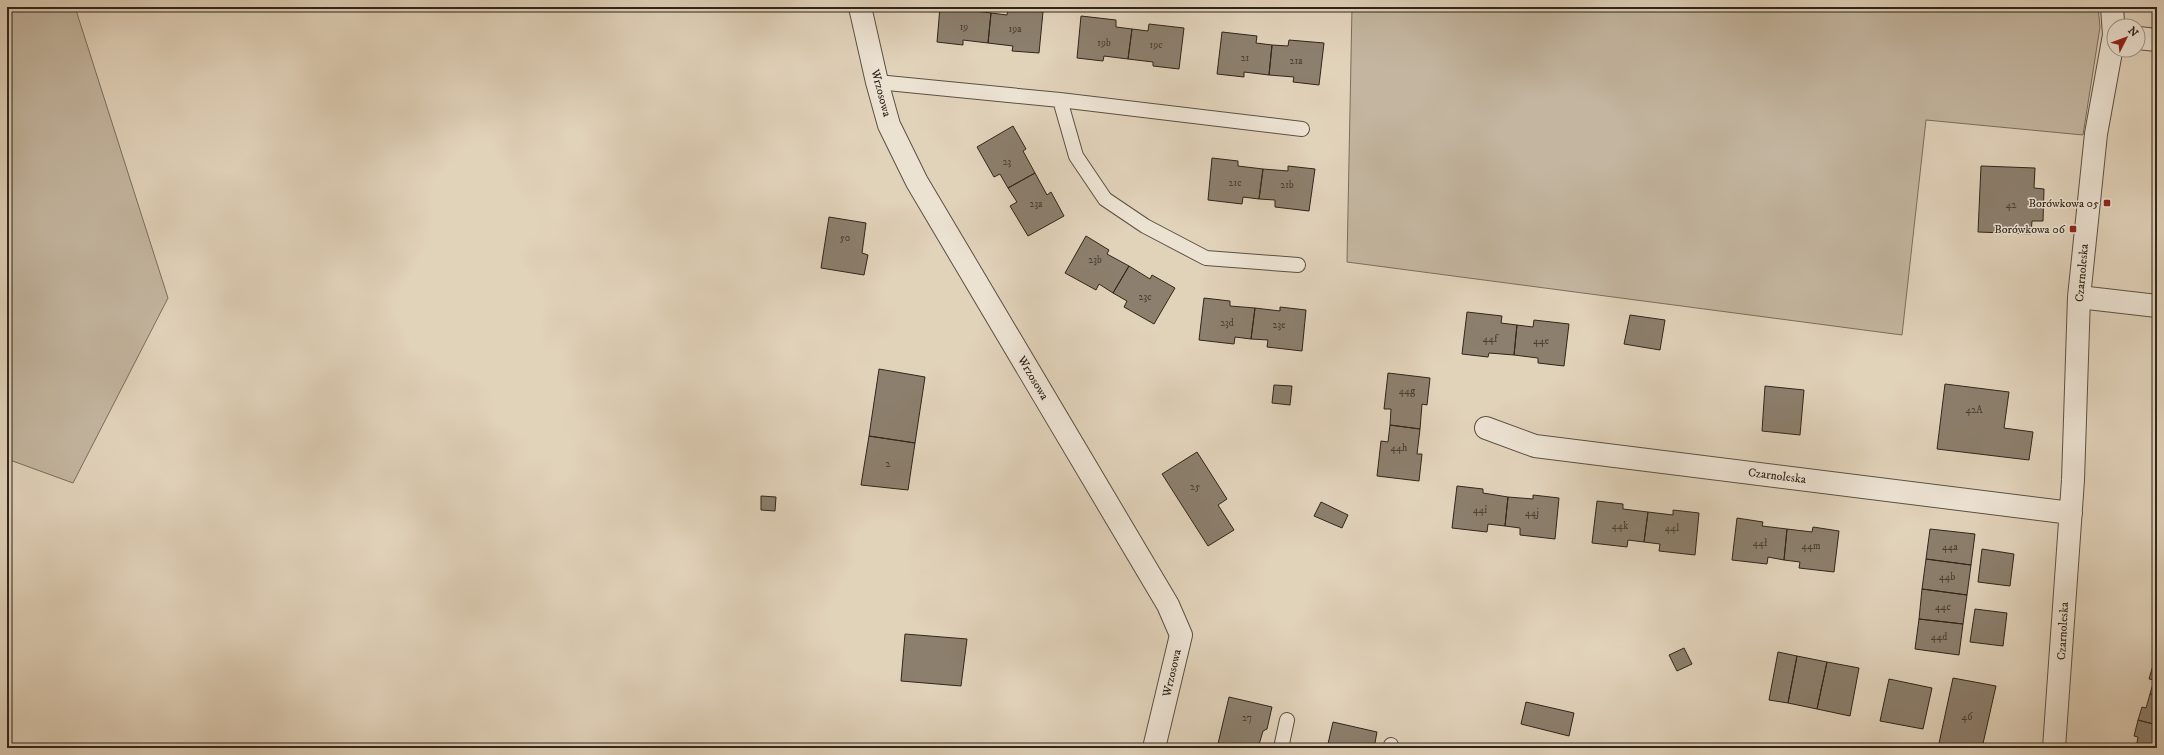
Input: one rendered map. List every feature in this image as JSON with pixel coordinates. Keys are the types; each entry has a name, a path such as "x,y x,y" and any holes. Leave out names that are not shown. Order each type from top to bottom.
{"street":[{"name":"Wrzosowa","path":"860,7 877,82 889,125 917,182 1168,605 1181,635 1154,748"},
{"name":"Czarnoleska","path":"2112,7 2113,18"},
{"path":"2146,39 2157,40"},
{"name":"Czarnoleska","path":"2054,748 2071,513 2079,297 2096,134 2110,58"},
{"path":"2079,297 2157,306"},
{"name":"Czarnoleska","path":"1486,428 1535,446 2071,513"}],"lane":[{"path":"877,82 1060,100 1302,129"},
{"path":"1060,100 1076,156 1105,199 1134,219 1206,258 1298,265"},
{"path":"1281,748 1287,720"}],"shaded area":[{"path":"7,7 75,7 168,298 73,483 7,459"},
{"path":"1352,7 2098,7 2100,27 2083,135 1926,120 1902,335 1347,262"}],"building":[{"path":"940,7 976,7 975,11 991,13 988,43 963,40 963,45 937,42"},
{"path":"1008,8 1043,12 1039,53 1012,51 1013,46 988,43 991,13 1007,15"},
{"path":"1081,16 1116,20 1116,27 1132,29 1128,59 1104,56 1103,61 1077,58"},
{"path":"1149,24 1184,28 1179,69 1153,66 1153,62 1128,59 1132,29 1148,31"},
{"path":"1222,32 1257,36 1256,43 1272,45 1269,75 1244,72 1244,77 1217,74"},
{"path":"1289,40 1324,43 1319,85 1293,82 1294,77 1269,75 1272,45 1288,46"},
{"path":"1013,126 1026,149 1023,151 1035,173 1008,188 1000,174 994,177 977,147"},
{"path":"1212,158 1238,161 1238,166 1263,169 1259,199 1243,197 1242,204 1208,200"},
{"path":"1288,166 1315,169 1309,211 1275,207 1275,200 1259,199 1263,169 1288,171"},
{"path":"1981,166 2035,168 2034,188 2044,189 2043,221 2032,221 2031,234 1978,232"},
{"path":"1035,173 1047,195 1051,192 1064,216 1028,236 1010,206 1017,202 1008,188"},
{"path":"829,217 866,223 862,253 868,255 864,275 821,268"},
{"path":"1086,236 1109,250 1107,254 1129,266 1113,293 1099,284 1096,290 1065,273"},
{"path":"1129,266 1150,279 1152,275 1175,288 1154,324 1124,307 1127,301 1113,293"},
{"path":"1204,298 1230,301 1230,306 1255,308 1251,339 1235,337 1234,344 1199,340"},
{"path":"1280,307 1306,310 1302,351 1267,347 1268,340 1251,339 1255,308 1280,311"},
{"path":"1467,312 1502,316 1501,323 1517,325 1514,355 1489,353 1488,357 1462,354"},
{"path":"1630,315 1665,320 1660,350 1624,344"},
{"path":"1534,320 1569,324 1564,366 1538,363 1538,358 1514,355 1517,325 1533,327"},
{"path":"879,369 925,377 915,443 869,436"},
{"path":"1388,373 1430,378 1427,405 1422,404 1420,429 1390,425 1391,409 1384,409"},
{"path":"1945,384 2009,392 2004,428 2033,432 2029,460 1937,449"},
{"path":"1274,385 1292,386 1290,405 1272,403"},
{"path":"1765,386 1804,390 1800,435 1762,431"},
{"path":"1390,425 1420,429 1417,454 1422,454 1419,481 1377,476 1381,441 1388,442"},
{"path":"869,436 915,443 908,490 861,485"},
{"path":"1197,452 1227,499 1218,505 1234,530 1208,546 1162,474"},
{"path":"1457,486 1483,489 1483,493 1508,497 1505,526 1488,524 1487,532 1452,528"},
{"path":"1533,495 1559,498 1555,539 1520,535 1520,528 1505,526 1508,497 1533,499"},
{"path":"761,496 776,497 775,511 761,510"},
{"path":"1597,501 1623,504 1623,509 1648,512 1644,542 1628,540 1627,547 1592,543"},
{"path":"1321,502 1348,515 1342,528 1314,516"},
{"path":"1673,510 1699,513 1695,555 1659,551 1660,544 1644,542 1648,512 1673,515"},
{"path":"1737,518 1763,522 1762,526 1787,529 1784,560 1768,557 1767,564 1732,560"},
{"path":"1813,527 1839,531 1834,572 1799,568 1800,562 1784,560 1787,529 1812,532"},
{"path":"1930,529 1975,534 1971,565 1926,559"},
{"path":"1982,549 2014,554 2010,586 1978,582"},
{"path":"1926,559 1971,565 1967,595 1922,589"},
{"path":"1922,589 1967,595 1963,624 1919,619"},
{"path":"1975,609 2007,613 2003,646 1970,642"},
{"path":"1919,619 1963,624 1959,655 1915,649"},
{"path":"905,634 967,639 961,686 901,681"},
{"path":"1684,648 1692,664 1677,671 1669,655"},
{"path":"1778,652 1797,656 1788,703 1769,700"},
{"path":"2157,652 2157,666 2153,665"},
{"path":"1797,656 1827,662 1817,709 1788,703"},
{"path":"1827,662 1859,668 1850,716 1817,709"},
{"path":"2153,665 2157,666 2157,696 2150,694 2154,680 2149,679"},
{"path":"1953,678 1996,686 1982,748 1938,748"},
{"path":"1889,679 1932,688 1923,729 1880,721"},
{"path":"2150,694 2157,696 2157,725 2138,720 2142,707 2146,708"},
{"path":"1229,697 1272,707 1267,729 1263,731 1258,748 1217,748"},
{"path":"1526,702 1574,713 1569,736 1521,724"},
{"path":"2138,720 2157,725 2157,748 2136,748 2138,737 2134,736"},
{"path":"1333,722 1377,732 1374,748 1327,748"}],"place":[{"name":"Borówkowa 05","path":"2107,203"},
{"name":"Borówkowa 06","path":"2073,229"}]}
